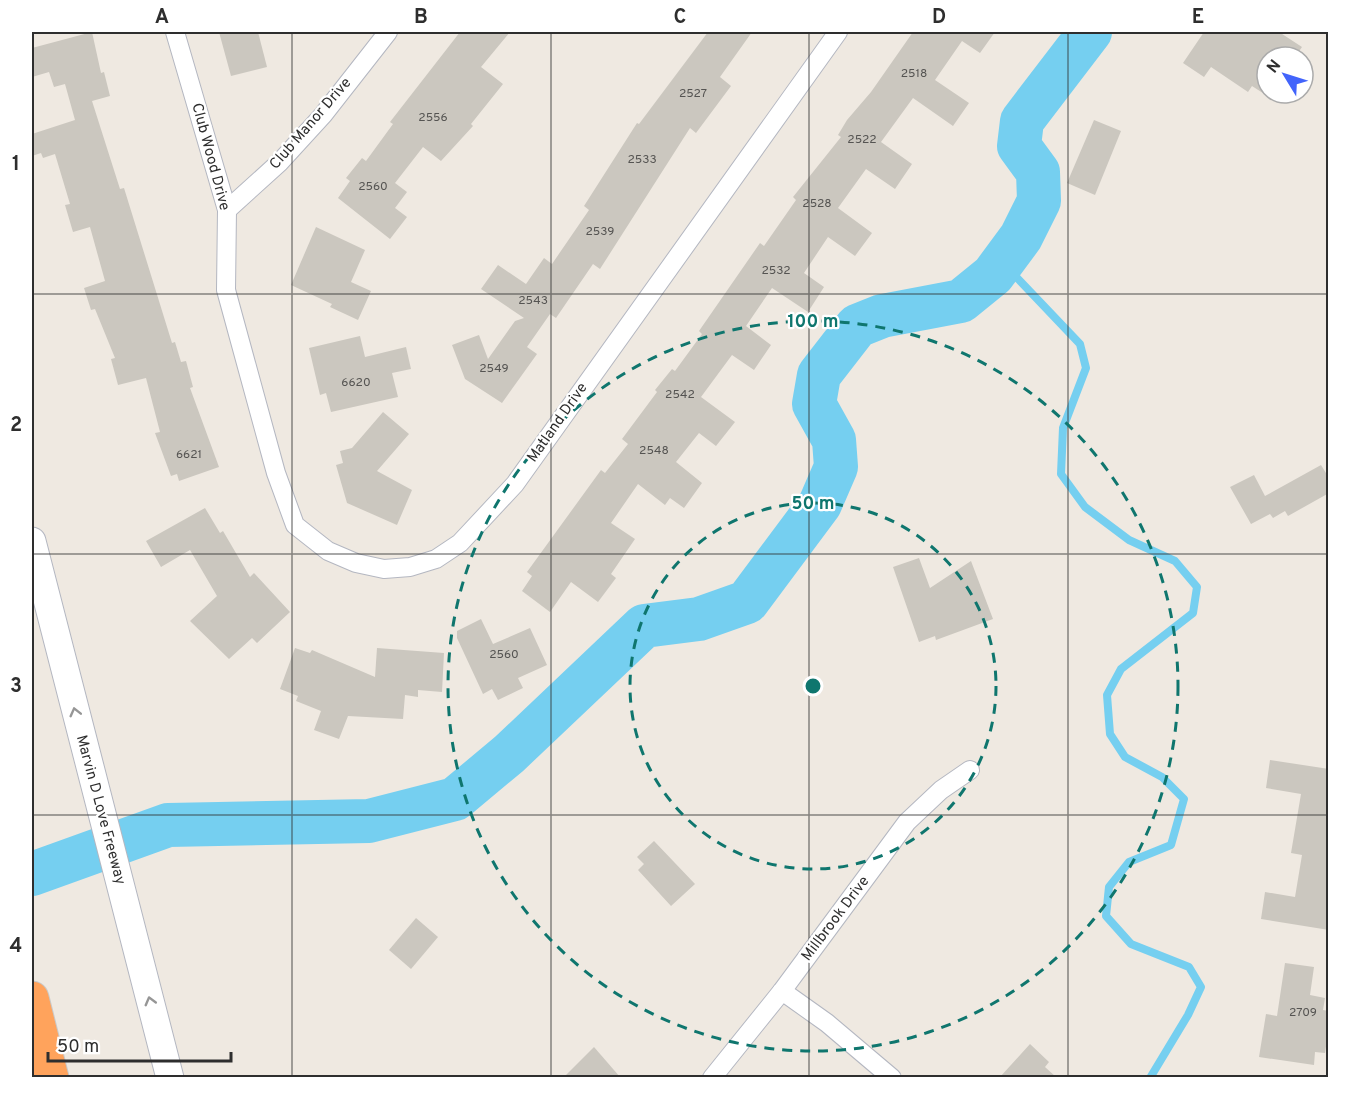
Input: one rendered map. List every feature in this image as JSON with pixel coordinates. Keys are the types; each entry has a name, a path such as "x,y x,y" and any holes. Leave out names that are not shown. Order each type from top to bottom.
{"highway":[{"path":"32,998 52,1077"}],"main road":[{"name":"Marvin D Love Freeway","path":"32,541 170,1077"}],"street":[{"name":"Club Wood Drive","path":"175,32 227,210 226,290 255,388"},
{"name":"Club Manor Drive","path":"227,210 294,147 388,32"},
{"name":"Matland Drive","path":"255,388 276,473 295,525 328,551 356,563 393,568 410,567 436,559 460,543 515,484 838,32"},
{"name":"Millbrook Drive","path":"712,1077 782,991 908,822 941,790 970,770"},
{"path":"782,991 827,1023 892,1077"}],"building":[{"path":"92,32 101,73 104,72 110,96 92,101 120,189 124,188 172,343 175,342 181,362 186,361 193,387 190,388 219,467 179,481 177,474 171,476 155,433 160,432 146,378 118,385 111,359 115,358 95,309 91,310 84,288 105,281 90,227 73,232 65,205 70,204 55,154 43,158 41,153 32,156 32,134 75,120 65,84 54,87 49,72 32,77 32,48"},
{"path":"219,32 258,32 267,67 231,76"},
{"path":"460,32 510,32 481,67 503,84 471,124 473,126 441,161 423,147 395,183 407,192 395,208 407,217 390,239 338,198 350,181 346,178 362,158 366,161 393,124 390,122"},
{"path":"708,32 752,32 720,77 731,86 696,133 690,128 600,269 593,264 556,318 550,314 527,347 537,354 502,403 465,379 452,345 479,335 488,359 515,321 524,318 481,289 498,265 526,284 544,258 552,264 589,210 584,206 637,123 639,124"},
{"path":"913,32 995,32 980,53 962,41 935,80 969,103 953,126 913,98 881,142 912,164 895,189 866,169 838,208 872,233 855,256 828,237 804,273 824,287 808,312 772,288 746,326 771,345 754,370 732,355 701,397 735,422 716,446 699,433 676,462 702,483 684,508 670,498 665,505 638,484 611,523 635,539 611,574 616,578 598,602 571,582 550,612 522,591 532,576 527,572 601,470 605,473 628,444 622,439 657,392 655,390 672,369 675,371 702,334 699,331 760,243 764,246 796,200 793,197 841,137 838,135 847,120 871,92"},
{"path":"1204,32 1279,32 1299,45 1255,45 1255,88 1252,86 1248,92 1211,67 1204,77 1183,63"},
{"path":"1094,120 1121,131 1095,195 1067,183"},
{"path":"316,227 365,250 351,282 371,291 358,320 330,307 332,304 291,285"},
{"path":"360,336 365,357 406,347 411,369 392,373 398,397 331,412 326,393 320,395 309,348"},
{"path":"383,412 409,434 377,471 412,490 397,525 347,503 336,465 343,463 340,451 352,448"},
{"path":"1321,465 1329,478 1329,493 1288,516 1285,511 1273,518 1270,514 1251,524 1230,487 1254,475 1265,496"},
{"path":"205,508 220,533 223,531 250,577 254,573 290,612 257,643 252,638 229,659 190,621 217,596 190,550 161,567 146,541"},
{"path":"919,558 930,588 971,561 993,619 936,640 935,636 919,642 893,567"},
{"path":"481,619 493,644 530,628 547,665 518,678 523,688 498,700 492,689 483,694 457,638 457,631"},
{"path":"295,648 310,653 312,650 375,677 377,648 444,653 442,692 418,690 418,697 405,695 403,719 348,716 339,739 314,730 321,711 296,701 298,696 280,689"},
{"path":"1270,760 1329,769 1329,930 1261,919 1265,892 1295,897 1302,855 1291,853 1301,794 1266,788"},
{"path":"654,841 695,884 671,906 638,870 644,864 637,857"},
{"path":"416,918 438,937 411,969 389,950"},
{"path":"1285,963 1314,967 1310,995 1325,998 1323,1010 1329,1011 1325,1053 1315,1052 1314,1065 1259,1057 1266,1014 1277,1016"},
{"path":"1030,1044 1049,1062 1045,1067 1056,1077 1000,1077"},
{"path":"594,1047 620,1077 564,1077"}],"waterway":[{"path":"32,874 168,825 369,821 455,799 509,754 644,626 699,619 747,602 820,504 836,467 834,440 814,404 819,375 857,326 882,316 961,301 993,275 1021,237 1039,201 1038,172 1019,146 1022,121 1090,32"},
{"path":"1002,262 1080,344 1086,368 1063,428 1061,474 1085,507 1129,540 1175,561 1197,587 1193,613 1121,669 1107,695 1110,734 1125,757 1162,777 1184,799 1171,845 1129,862 1109,887 1106,916 1131,944 1189,967 1201,987 1188,1015 1150,1078"}]}
